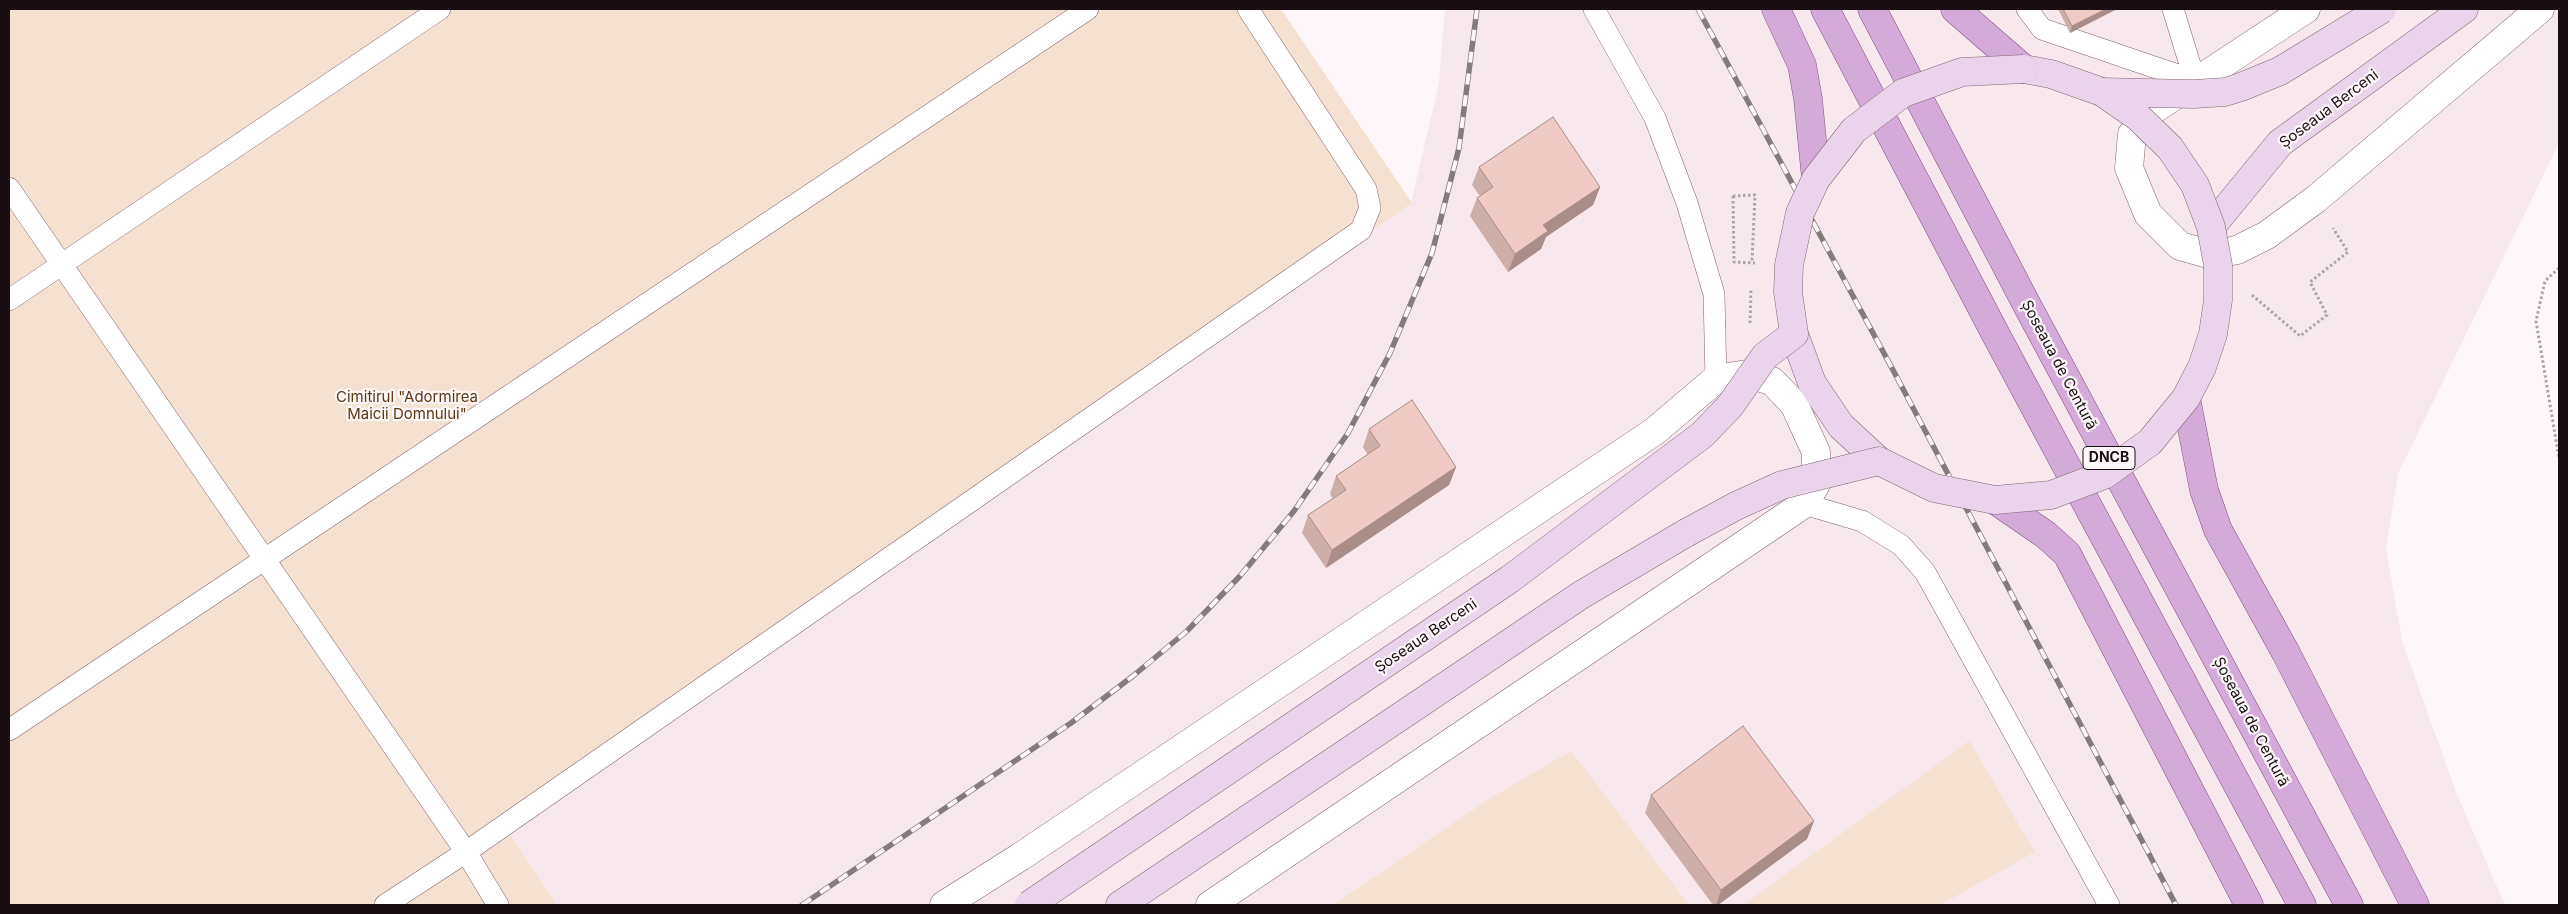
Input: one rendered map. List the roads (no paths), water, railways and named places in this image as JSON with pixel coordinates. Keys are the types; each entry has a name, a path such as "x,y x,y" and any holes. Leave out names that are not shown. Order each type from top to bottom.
{"main road":[{"path":"1776,9 1802,66 1808,99 1816,179"},
{"name":"DNCB","path":"1825,9 1994,333 2302,905"},
{"name":"Șoseaua de Centură","path":"1872,9 2033,316 2349,905"},
{"path":"1955,9 2024,69"},
{"path":"2102,92 2194,94 2225,92 2280,71 2382,9"},
{"name":"Șoseaua Berceni","path":"2211,227 2280,143 2464,9"},
{"path":"2024,69 2051,74 2102,92 2138,117 2170,148 2194,185 2211,227 2218,265 2218,300 2213,334 2202,367 2186,398 2150,442 2104,475 2051,495 1995,500 1934,488 1879,460 1841,426 1812,383 1794,334 1788,292 1789,265 1800,213 1816,179 1854,130 1903,93 1962,72 2024,69"},
{"name":"Șoseaua Berceni","path":"1029,905 1510,579 1652,474 1702,435 1730,406 1766,356 1794,334"},
{"path":"2186,398 2204,490 2218,530 2286,654 2415,905"},
{"path":"1120,905 1581,596 1635,562 1736,506 1782,485 1879,460"},
{"path":"1995,500 2046,535 2067,554 2248,905"}],"street":[{"path":"2306,9 2150,112 2132,134 2128,168 2148,214 2180,246 2212,255 2237,250 2267,234 2316,199 2540,9"},
{"path":"944,905 1020,857 1655,431 1716,378 1748,374 1772,381 1794,404 1816,452 1816,484 1804,504 1210,905"}],"lane":[{"path":"9,300 440,9"},
{"path":"9,730 1088,9"},
{"path":"384,905 466,852 1361,230 1370,208 1366,189 1248,9"},
{"path":"1594,9 1655,118 1687,203 1714,294 1716,378"},
{"path":"2027,9 2042,29 2195,82"},
{"path":"2172,9 2195,82"},
{"path":"9,188 466,852 498,905"},
{"path":"1804,504 1862,521 1901,545 1925,572 2109,905"}],"railway":[{"path":"802,905 1071,723 1133,676 1187,631 1240,576 1294,511 1348,433 1390,353 1432,253 1459,148 1477,9"},
{"path":"1698,9 1893,370 2176,905"}],"park label":[{"name":"Cimitirul \"Adormirea Maicii Domnului\"","path":"407,406"}]}
